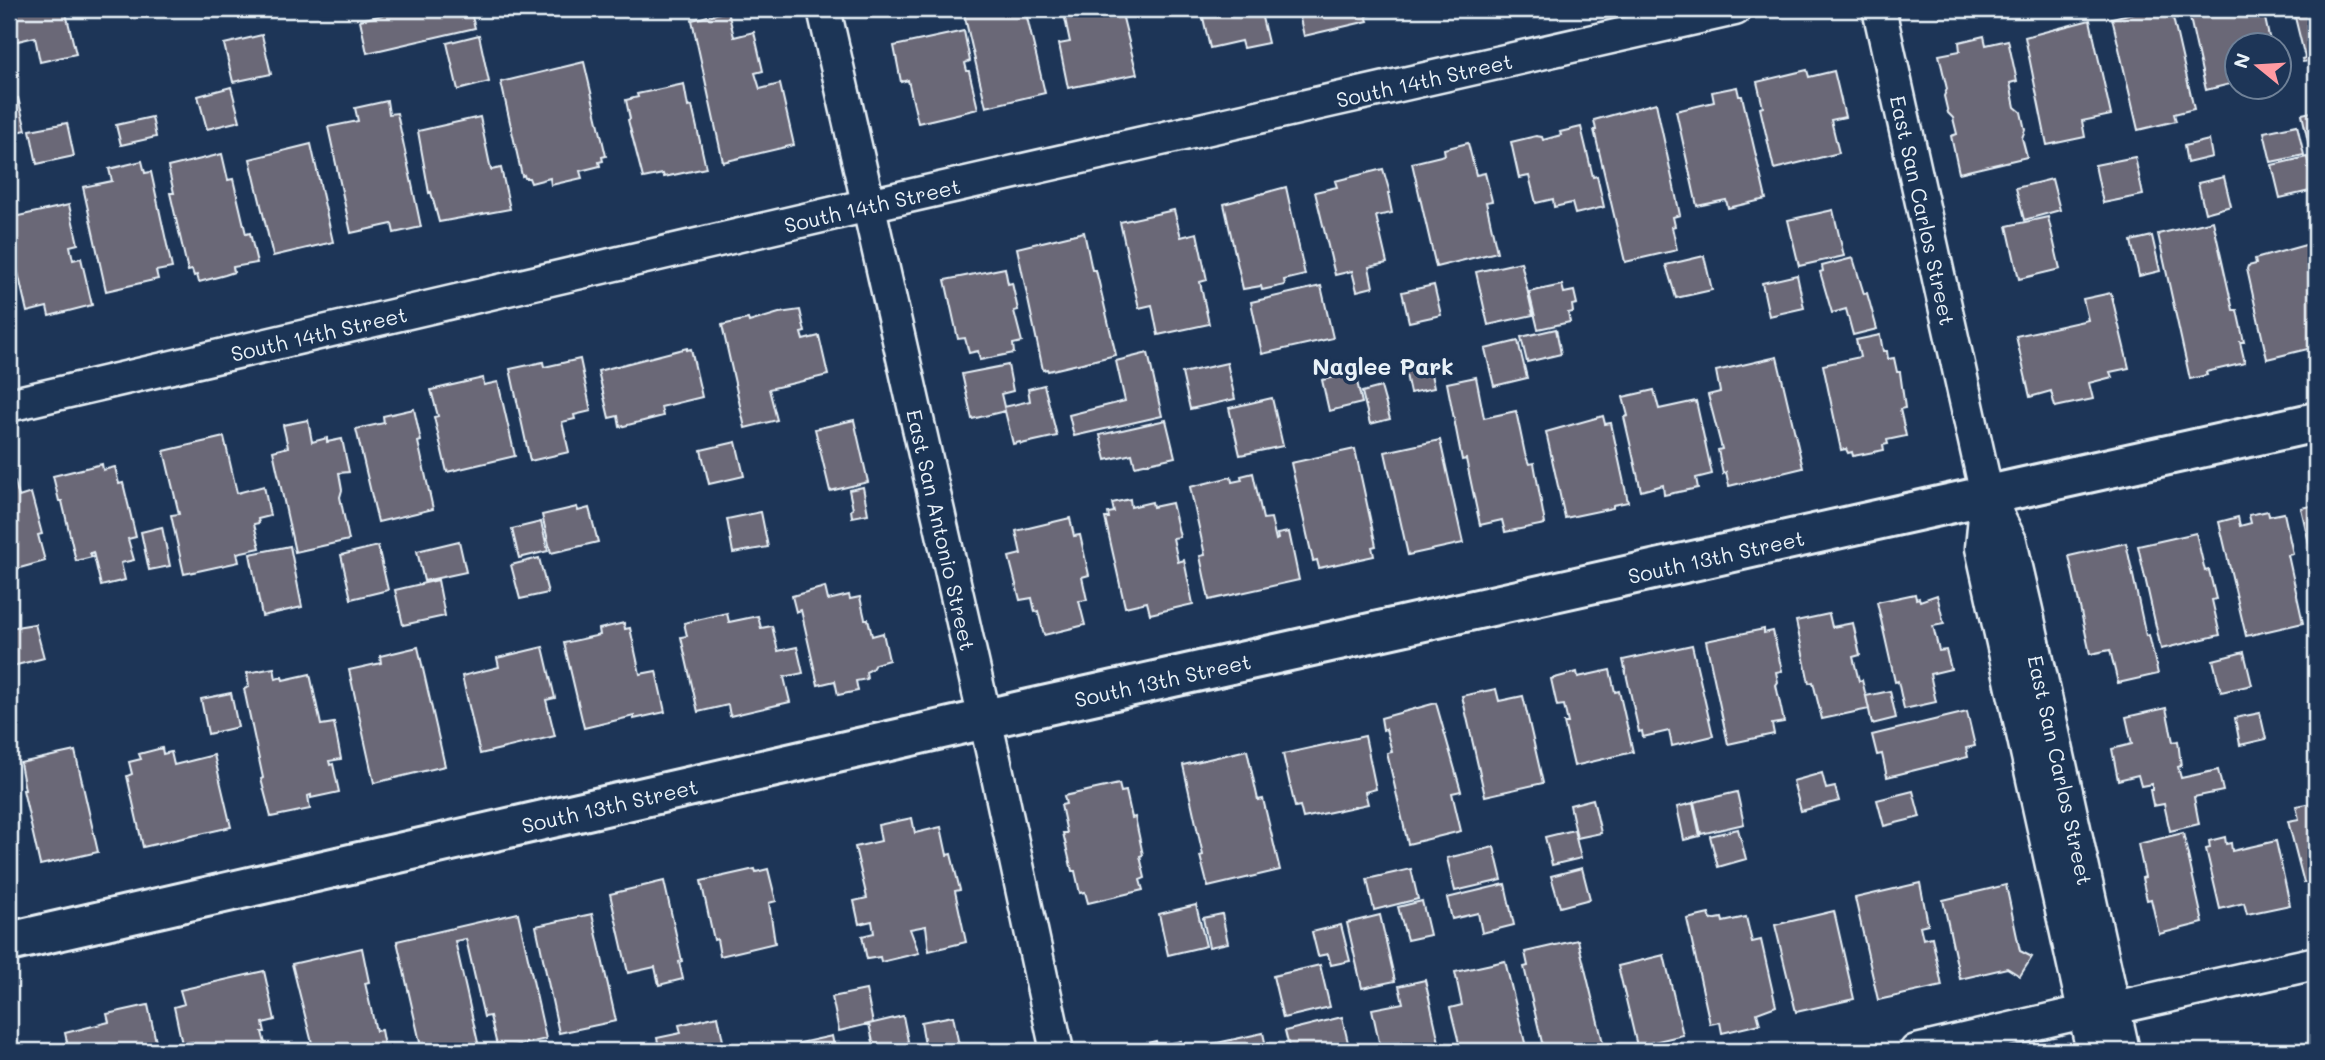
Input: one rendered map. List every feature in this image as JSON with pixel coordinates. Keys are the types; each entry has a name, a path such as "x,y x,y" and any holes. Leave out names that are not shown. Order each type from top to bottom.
{"street":[{"name":"East San Antonio Street","path":"824,9 1057,1051"},
{"name":"South 14th Street","path":"9,405 869,205 1735,9"},
{"name":"East San Carlos Street","path":"1879,9 1987,495 1982,548 2099,1010 2123,1051"},
{"name":"South 13th Street","path":"9,942 984,719 2316,422"},
{"path":"1916,1051 2316,963"},
{"name":"East San Carlos Street","path":"2093,1051 2099,1010"}],"building":[{"path":"9,9 65,9 76,54 40,62 35,37 14,42"},
{"path":"94,9 116,9 95,14"},
{"path":"410,9 470,9 475,28 367,53 360,20"},
{"path":"688,9 708,9 689,14"},
{"path":"963,9 1025,9 1045,93 986,107"},
{"path":"1063,9 1142,9 1122,14 1137,74 1068,88 1059,44 1070,42"},
{"path":"1201,9 1260,9 1268,43 1243,48 1241,41 1210,48"},
{"path":"1291,9 1376,9 1377,13 1366,16 1368,21 1304,36 1298,10"},
{"path":"1394,9 1417,9 1395,14"},
{"path":"2150,9 2151,14 2171,9 2194,109 2174,114 2176,121 2138,130 2112,18"},
{"path":"2188,9 2263,9 2268,32 2224,32 2224,86 2206,90"},
{"path":"2293,9 2316,9 2316,60 2303,62 2302,59 2305,58"},
{"path":"728,11 734,37 754,32 763,71 755,73 760,89 780,84 794,145 723,162 692,20"},
{"path":"2090,20 2111,115 2082,121 2085,137 2047,145 2025,37"},
{"path":"964,31 970,61 965,63 978,109 918,123 908,80 901,82 894,46"},
{"path":"262,35 271,74 233,82 224,44"},
{"path":"479,35 489,82 458,90 447,43"},
{"path":"1984,36 1986,45 2008,40 2017,81 2010,83 2015,107 2021,112 2025,130 2022,138 2027,157 1959,173 1951,136 1957,134 1944,96 1947,89 1939,55 1960,51 1959,42"},
{"path":"584,62 606,156 599,162 600,166 580,171 582,178 551,185 550,178 531,183 529,178 522,176 501,82"},
{"path":"1807,70 1809,77 1834,71 1845,117 1831,120 1839,153 1774,169 1757,82"},
{"path":"684,84 688,107 692,106 706,168 664,177 663,174 643,178 628,120 626,100 638,97 637,94"},
{"path":"231,87 240,121 207,129 198,96"},
{"path":"1737,87 1739,96 1742,96 1766,199 1728,208 1726,200 1697,206 1676,111 1714,102 1712,92"},
{"path":"18,98 26,130 9,134 9,100"},
{"path":"387,101 389,114 397,113 421,227 394,233 392,224 351,233 328,127 358,121 355,108"},
{"path":"1656,103 1680,215 1673,217 1675,226 1672,227 1677,250 1625,262 1594,130 1594,120"},
{"path":"2316,111 2316,150 2310,151 2302,114"},
{"path":"152,117 156,137 121,145 116,125"},
{"path":"480,117 491,170 501,168 510,209 439,222 431,192 429,193 418,131"},
{"path":"67,123 74,156 37,164 30,130"},
{"path":"2297,125 2304,155 2271,162 2264,132"},
{"path":"1581,127 1593,177 1597,176 1604,207 1575,214 1572,203 1554,207 1553,199 1536,203 1529,176 1519,178 1511,142 1536,136 1542,137 1543,140"},
{"path":"2209,140 2212,157 2187,163 2184,146"},
{"path":"1468,143 1476,175 1485,173 1492,201 1486,202 1497,252 1436,267 1412,163 1445,155 1444,149"},
{"path":"311,144 333,242 273,256 250,159"},
{"path":"222,154 228,180 233,179 246,234 250,233 257,263 233,267 234,272 199,282 192,270 188,271 170,193 174,193 168,167"},
{"path":"2135,157 2143,195 2103,203 2095,165"},
{"path":"2307,157 2314,190 2280,198 2272,165"},
{"path":"142,161 145,173 151,172 172,268 156,271 158,279 106,291 83,187 112,181 109,169"},
{"path":"1383,169 1392,213 1376,216 1387,263 1369,267 1373,287 1357,291 1352,271 1335,275 1315,192 1337,187 1335,181"},
{"path":"2224,177 2231,206 2205,213 2198,183"},
{"path":"2052,179 2060,210 2024,220 2016,188"},
{"path":"1286,187 1305,275 1284,280 1285,285 1262,290 1261,286 1243,289 1224,204"},
{"path":"69,205 78,244 70,246 73,260 81,258 92,305 49,316 47,307 27,312 9,233 9,218"},
{"path":"1174,210 1181,237 1197,233 1207,280 1200,282 1209,324 1158,335 1152,305 1139,308 1120,222"},
{"path":"1833,210 1844,256 1799,266 1788,220"},
{"path":"2048,217 2060,269 2019,279 2007,226"},
{"path":"2213,221 2233,310 2237,310 2244,342 2240,342 2245,363 2206,372 2207,375 2190,379 2158,234"},
{"path":"1084,232 1116,355 1043,370 1017,248"},
{"path":"2152,236 2160,271 2139,276 2131,241"},
{"path":"2316,242 2316,347 2267,359 2248,266 2256,264 2255,259"},
{"path":"1704,256 1712,290 1676,298 1666,265"},
{"path":"1853,258 1877,329 1853,335 1846,309 1832,313 1820,272 1823,271 1822,266"},
{"path":"1521,262 1533,315 1488,325 1476,272"},
{"path":"1005,268 1008,284 1012,283 1018,310 1014,311 1022,342 1013,344 1014,353 980,360 978,351 969,353 965,338 958,339 945,280"},
{"path":"1797,275 1804,308 1769,316 1762,283"},
{"path":"1434,285 1441,315 1409,322 1402,292"},
{"path":"1562,285 1564,293 1574,291 1577,304 1572,305 1573,312 1568,313 1570,322 1538,329 1529,292"},
{"path":"1321,286 1333,338 1262,354 1251,302"},
{"path":"2111,293 2129,368 2110,372 2112,377 2089,383 2093,399 2055,407 2051,391 2030,397 2016,336 2088,320 2083,299"},
{"path":"800,310 805,332 801,333 803,340 819,336 828,375 769,389 777,420 745,428 722,325 748,319 749,322"},
{"path":"1556,329 1561,354 1527,362 1521,337"},
{"path":"1880,335 1883,351 1887,351 1888,359 1894,358 1897,372 1900,372 1905,408 1900,409 1906,436 1887,440 1888,444 1883,445 1884,450 1853,456 1852,452 1848,453 1846,449 1841,450 1823,365 1860,357 1856,340"},
{"path":"1518,341 1527,378 1494,386 1485,349"},
{"path":"691,349 702,397 661,407 663,416 620,427 618,416 609,418 598,371"},
{"path":"1148,353 1162,416 1074,436 1069,415 1125,401 1116,361"},
{"path":"1777,357 1803,468 1729,486 1726,472 1723,474 1718,450 1722,449 1708,395 1720,392 1716,371"},
{"path":"580,359 591,411 574,415 575,419 562,422 569,452 530,461 510,369 543,362 544,367"},
{"path":"1227,363 1235,399 1190,409 1182,373"},
{"path":"1008,365 1013,391 1001,394 1005,411 972,419 962,374"},
{"path":"1429,365 1434,388 1410,393 1405,370"},
{"path":"1355,373 1362,403 1329,411 1322,380"},
{"path":"1476,377 1484,418 1516,411 1525,454 1529,464 1534,463 1545,524 1505,532 1502,520 1480,525 1466,459 1462,460 1447,383"},
{"path":"483,378 484,385 498,382 515,456 447,472 434,417 438,416 431,390"},
{"path":"1044,385 1057,436 1013,444 1004,407 1030,401 1028,389"},
{"path":"1381,387 1390,419 1370,424 1362,392"},
{"path":"1654,390 1659,409 1696,401 1712,474 1696,478 1698,488 1664,495 1663,485 1641,491 1624,417 1628,416 1623,397"},
{"path":"1272,398 1283,446 1240,455 1229,408"},
{"path":"414,409 421,441 418,442 433,509 378,522 356,429 384,423 383,416"},
{"path":"1603,416 1605,424 1611,423 1628,502 1613,505 1613,508 1565,518 1546,432"},
{"path":"308,420 312,442 327,438 327,442 342,439 349,472 339,473 342,490 340,497 349,540 295,552 273,451 288,447 283,425"},
{"path":"854,420 868,482 830,491 815,429"},
{"path":"1166,420 1175,457 1135,466 1132,454 1106,460 1100,435"},
{"path":"224,437 237,493 264,486 270,516 258,519 259,523 254,524 260,548 237,553 239,562 184,574 171,515 179,514 164,451"},
{"path":"1440,440 1463,543 1408,555 1385,452"},
{"path":"736,442 744,476 709,484 701,450"},
{"path":"1355,449 1376,546 1372,547 1374,556 1319,568 1317,560 1313,561 1291,463"},
{"path":"102,464 103,470 115,467 119,484 123,483 136,537 128,539 134,560 121,563 125,580 101,586 93,552 90,553 92,557 76,561 62,501 59,501 53,476"},
{"path":"1253,473 1263,519 1271,518 1276,540 1277,534 1289,532 1299,580 1209,600 1200,556 1205,555 1190,487 1231,477 1232,482 1242,480 1241,476"},
{"path":"15,482 19,497 31,493 42,534 38,535 45,561 9,571 9,484"},
{"path":"863,487 868,514 852,517 849,490"},
{"path":"1130,499 1131,507 1152,502 1153,507 1172,503 1180,537 1173,538 1178,562 1184,560 1193,604 1150,614 1147,602 1125,607 1105,518 1109,518 1108,513 1114,512 1112,503"},
{"path":"2316,505 2316,574 2301,508"},
{"path":"577,507 578,511 589,508 598,542 551,553 542,515"},
{"path":"2268,511 2269,516 2284,513 2293,554 2288,555 2303,623 2246,636 2219,522 2238,517 2240,526 2251,523 2249,515"},
{"path":"761,512 768,547 733,553 727,519"},
{"path":"1070,518 1074,536 1080,535 1089,575 1082,577 1087,600 1079,601 1085,625 1044,635 1032,598 1020,600 1009,557 1021,554 1016,531"},
{"path":"541,522 548,551 519,558 512,529"},
{"path":"162,527 170,566 149,570 141,532"},
{"path":"2196,533 2205,571 2209,570 2216,599 2212,600 2220,635 2161,649 2138,546"},
{"path":"459,541 466,572 424,581 417,551"},
{"path":"2126,543 2146,636 2149,635 2158,674 2118,683 2110,650 2090,654 2069,556"},
{"path":"290,546 302,607 262,616 250,554"},
{"path":"378,546 388,590 351,599 341,555"},
{"path":"539,558 548,593 520,599 511,565"},
{"path":"438,580 445,616 403,625 395,590"},
{"path":"825,587 828,600 849,595 850,599 860,597 872,636 883,633 889,660 875,664 866,672 867,679 856,681 858,691 838,695 835,681 818,685 801,610 796,612 792,596"},
{"path":"1915,594 1920,601 1937,595 1944,624 1933,626 1939,651 1946,650 1951,669 1930,674 1936,702 1904,709 1898,681 1895,682 1877,602"},
{"path":"727,613 729,622 758,616 761,628 772,626 778,651 797,647 803,673 784,677 790,702 730,716 728,705 698,712 681,637 687,636 684,623"},
{"path":"1829,614 1832,627 1853,623 1860,655 1853,657 1869,709 1822,719 1813,682 1809,683 1796,621"},
{"path":"624,623 625,629 630,628 640,674 656,671 665,712 584,728 564,643 600,635 599,629"},
{"path":"35,624 44,658 9,667 9,628"},
{"path":"1764,629 1764,633 1773,631 1782,671 1776,672 1776,685 1784,722 1772,724 1774,734 1728,744 1706,641"},
{"path":"1692,645 1713,736 1672,746 1669,731 1643,737 1642,731 1639,732 1623,660"},
{"path":"418,647 445,766 374,783 349,670 381,663 380,656"},
{"path":"543,647 555,698 546,700 555,736 480,754 462,676 499,667 497,658"},
{"path":"2244,652 2252,685 2221,692 2213,660"},
{"path":"274,668 276,679 310,674 321,725 334,723 341,759 329,761 330,765 333,764 339,792 311,798 311,795 308,796 310,809 271,817 244,689 249,687 247,673"},
{"path":"1610,670 1615,692 1619,691 1633,752 1574,766 1564,723 1568,723 1564,705 1557,706 1551,679 1577,672 1578,677"},
{"path":"1496,689 1499,701 1523,696 1543,783 1485,796 1462,696"},
{"path":"1890,691 1896,718 1872,724 1866,696"},
{"path":"231,693 238,727 208,734 201,699"},
{"path":"1436,703 1461,791 1452,793 1461,831 1408,844 1387,753 1392,752 1381,718"},
{"path":"2166,708 2173,742 2178,741 2181,766 2178,767 2181,778 2218,770 2223,791 2194,797 2199,824 2170,831 2164,804 2153,806 2150,790 2152,784 2141,786 2138,775 2118,780 2112,749 2132,744 2126,717"},
{"path":"1967,712 1975,746 1966,748 1968,757 1887,777 1882,754 1877,755 1872,735"},
{"path":"2260,713 2266,739 2240,745 2235,718"},
{"path":"1365,736 1376,789 1365,792 1368,804 1303,818 1300,806 1295,807 1283,754"},
{"path":"162,748 163,754 171,752 174,765 214,755 231,827 143,847 127,776 132,774 129,762 141,759 139,754"},
{"path":"1247,750 1258,800 1263,799 1280,870 1208,887 1183,765"},
{"path":"75,751 98,852 40,865 23,790 20,763"},
{"path":"1822,773 1826,789 1835,787 1839,801 1801,811 1793,781"},
{"path":"1119,784 1121,792 1126,791 1132,818 1135,817 1143,855 1140,856 1145,878 1140,880 1143,890 1088,903 1085,892 1080,893 1075,871 1072,871 1063,833 1067,833 1061,805 1066,804 1064,796"},
{"path":"1913,791 1920,817 1884,826 1877,800"},
{"path":"1737,792 1744,824 1701,834 1694,802"},
{"path":"2316,796 2316,881 2304,883 2288,821 2299,819 2296,806 2313,803 2312,797"},
{"path":"1593,799 1601,833 1577,838 1570,805"},
{"path":"1693,803 1700,836 1684,840 1677,807"},
{"path":"912,818 915,833 941,827 947,855 951,854 960,890 955,891 966,942 929,951 926,926 910,929 919,953 881,962 880,957 867,959 862,936 874,933 872,921 859,924 854,901 867,898 855,847 881,841 878,825"},
{"path":"1738,829 1746,859 1718,867 1710,836"},
{"path":"1574,830 1581,858 1552,865 1545,837"},
{"path":"2183,833 2203,923 2159,934 2151,899 2147,900 2138,844"},
{"path":"2225,837 2226,844 2231,843 2232,851 2276,841 2290,905 2247,914 2244,903 2220,909 2206,849 2210,848 2209,841"},
{"path":"1494,847 1502,880 1455,891 1447,858"},
{"path":"1582,868 1590,899 1560,907 1551,876"},
{"path":"755,869 756,872 768,869 776,901 769,903 775,943 720,956 701,881"},
{"path":"1411,869 1418,899 1374,910 1367,879"},
{"path":"664,881 682,961 679,962 683,979 659,985 655,967 628,973 610,894"},
{"path":"1920,883 1928,924 1920,926 1923,939 1932,937 1942,986 1878,1000 1855,898"},
{"path":"1505,884 1514,925 1482,933 1478,913 1452,919 1447,898"},
{"path":"2006,885 2020,951 2032,957 2020,976 2007,968 1960,979 1943,900"},
{"path":"1422,901 1430,935 1407,940 1398,907"},
{"path":"1196,905 1206,946 1168,955 1159,914"},
{"path":"1834,911 1854,999 1796,1012 1775,925"},
{"path":"518,913 546,1039 498,1050 490,1016 484,1017 466,939 455,941 479,1047 460,1051 422,1051 397,941"},
{"path":"592,914 616,1021 559,1033 536,926"},
{"path":"1222,914 1228,943 1209,947 1203,918"},
{"path":"1709,914 1711,920 1722,918 1723,922 1746,917 1752,942 1761,940 1776,1006 1757,1013 1760,1024 1722,1033 1720,1022 1710,1024 1687,919"},
{"path":"1380,915 1395,981 1362,988 1347,923"},
{"path":"1341,925 1350,961 1331,965 1328,954 1318,956 1312,932"},
{"path":"1578,940 1605,1051 1544,1051 1524,967 1528,966 1525,952"},
{"path":"362,948 369,982 365,983 376,1031 381,1030 385,1051 314,1051 292,964"},
{"path":"1664,955 1683,1035 1637,1046 1618,966"},
{"path":"1505,961 1527,1051 1461,1051 1450,1008 1462,1005 1455,972"},
{"path":"1320,965 1330,1007 1283,1018 1273,976"},
{"path":"264,971 275,1020 263,1023 265,1032 262,1032 267,1051 194,1051 192,1042 182,1044 174,1007 184,1004 180,990"},
{"path":"1425,980 1441,1051 1381,1051 1372,1009 1403,1003 1399,986"},
{"path":"866,990 873,1023 839,1031 832,997"},
{"path":"148,1005 158,1051 69,1051 65,1033 109,1022 107,1014"},
{"path":"718,1016 725,1051 660,1051 657,1038 681,1033 679,1025"},
{"path":"903,1016 910,1051 875,1051 869,1024"},
{"path":"953,1016 960,1050 926,1051 921,1022"},
{"path":"1342,1017 1350,1051 1290,1051 1285,1031"},
{"path":"1263,1033 1267,1051 1204,1051 1203,1046"},
{"path":"832,1036 835,1051 801,1051 800,1043"},
{"path":"1156,1041 1158,1051 1136,1051 1135,1046"},
{"path":"1181,1041 1182,1046 1191,1044 1192,1051 1160,1051 1164,1050 1163,1045"},
{"path":"641,1044 642,1051 619,1049"}],"district":[{"name":"Naglee Park","path":"1383,366"}]}
